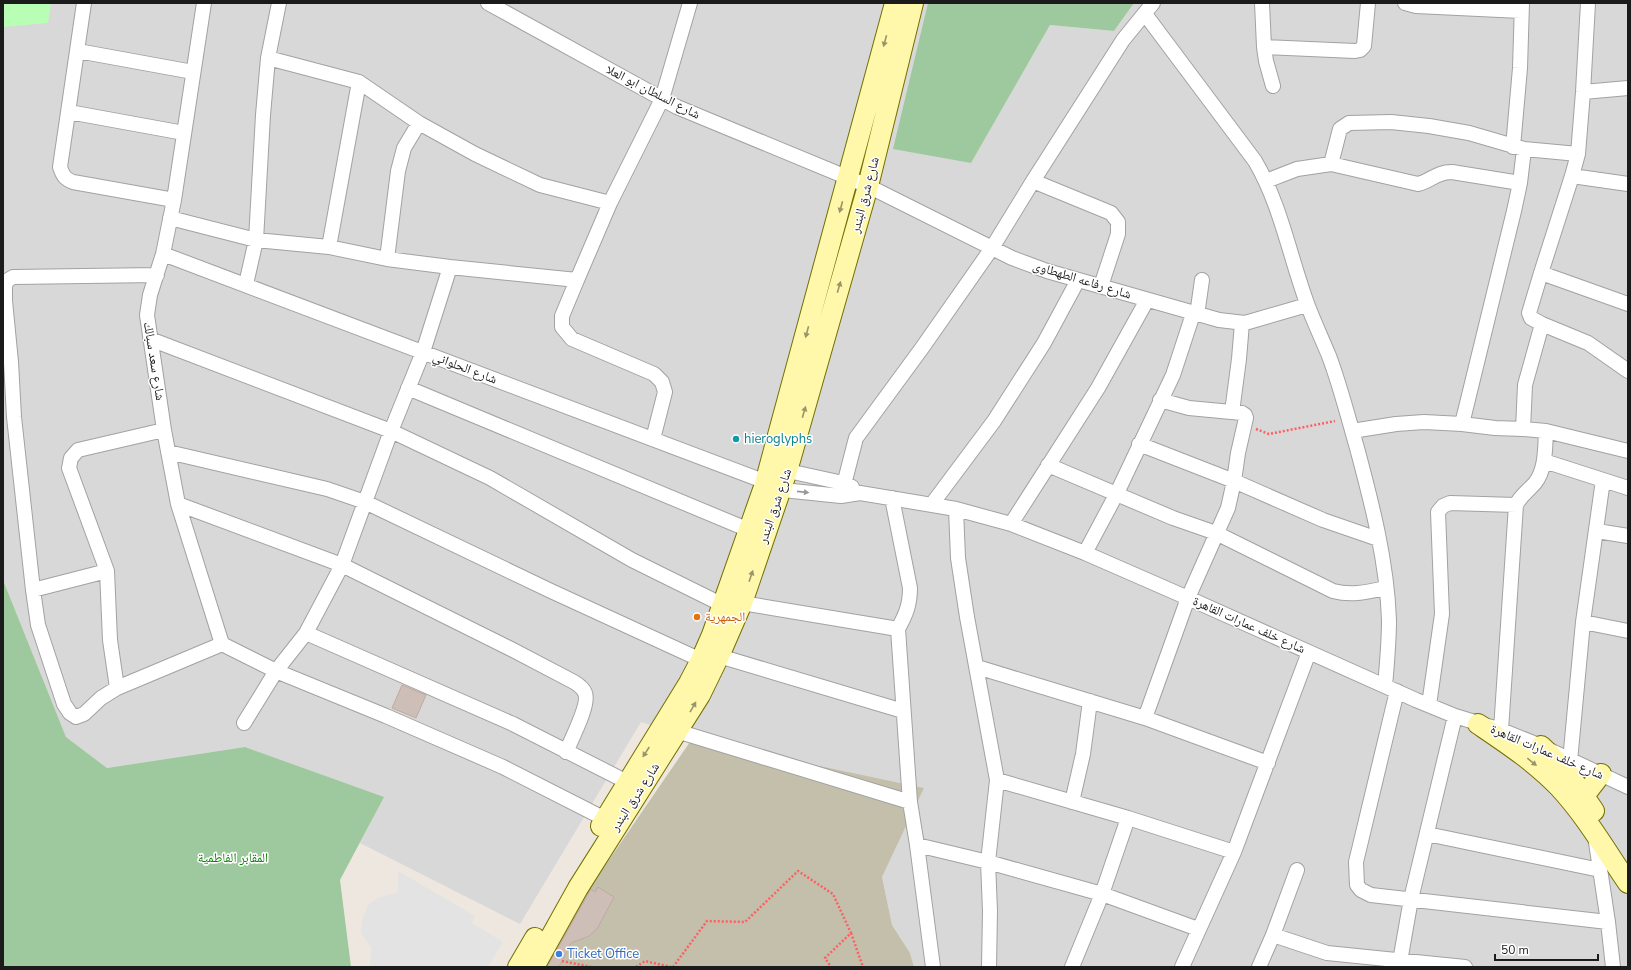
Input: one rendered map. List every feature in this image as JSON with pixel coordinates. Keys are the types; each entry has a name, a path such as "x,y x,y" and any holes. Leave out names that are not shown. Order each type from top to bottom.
{"main road":[{"name":"شارع شرق البندر","path":"732,604 750,530 774,479 849,179 895,3"},
{"name":"شارع شرق البندر","path":"523,966 670,729 710,658 732,604 774,479 868,186 913,3"},
{"path":"1478,724 1532,762 1559,787 1580,802 1628,861"},
{"path":"1541,746 1566,770 1594,832 1628,884"},
{"path":"1580,802 1601,774"}],"street":[{"path":"84,3 60,167 62,175 65,179 73,182 174,200"},
{"name":"شارع سعد سبالك","path":"204,3 174,200 164,254 150,295 147,315 164,430 178,504 222,644"},
{"path":"246,284 256,240 263,115 268,58 279,3"},
{"name":"شارع السلطان ابو العلا","path":"488,3 677,108 868,186"},
{"path":"653,439 666,392 662,382 654,374 572,339 562,327 562,316 610,203 662,99 690,3"},
{"path":"1262,3 1264,47 1273,86"},
{"path":"1264,47 1360,50 1364,46 1368,3"},
{"path":"1405,3 1416,6 1521,7 1520,183 1462,424"},
{"path":"1588,3 1578,154 1529,313 1530,318 1588,343 1628,371"},
{"path":"842,489 856,438 922,348 992,248 1122,40 1149,9 1255,161 1266,181 1308,305 1329,356 1367,487 1386,588 1391,688 1356,862 1357,885 1361,890 1371,894 1608,922"},
{"path":"78,51 193,72"},
{"path":"268,58 358,82 418,123 475,154 540,185 610,203"},
{"path":"329,247 358,82"},
{"path":"1583,92 1628,88"},
{"path":"69,112 184,133"},
{"path":"1331,164 1340,130 1348,123 1391,122 1429,126 1469,133 1519,148 1578,154"},
{"path":"388,259 398,170 404,148 418,123"},
{"path":"1266,181 1297,169 1331,164 1418,184 1425,182 1436,174 1443,172 1452,172 1520,183"},
{"path":"1572,176 1628,184"},
{"path":"1033,181 1111,213 1118,222 1118,234 1101,286"},
{"name":"شارع رفاعه الطهطاوى","path":"868,186 1012,258 1078,280 1195,314 1219,320 1242,323 1308,305"},
{"path":"170,218 256,240 329,247 388,259 577,280"},
{"name":"شارع الحلواني","path":"164,254 653,439 774,479"},
{"path":"244,723 276,671 306,633 342,565 391,431 423,352 450,266"},
{"path":"1541,273 1628,304"},
{"path":"157,275 13,277 8,280 5,285 7,363 32,590 38,626 64,704 70,713 76,716 84,714 101,698 117,688 222,644 276,671 386,716 503,767 611,822"},
{"path":"932,504 994,421 1044,343 1078,280"},
{"path":"1085,553 1117,493 1138,444 1173,375 1195,314 1202,280"},
{"path":"1011,524 1098,388 1147,300"},
{"path":"1232,412 1242,323"},
{"path":"1524,429 1525,384 1542,324"},
{"path":"150,339 391,431 490,478 632,560 732,604 898,629"},
{"path":"408,388 750,530"},
{"path":"1145,718 1188,598 1228,508 1238,453 1245,425 1245,415 1242,413 1189,408 1160,400"},
{"path":"1350,425 1424,422 1546,431 1628,451"},
{"path":"117,688 110,640 107,571 69,468 71,458 78,450 164,430"},
{"path":"1501,730 1516,505 1521,496 1535,483 1544,461 1546,431"},
{"path":"1138,444 1234,481 1323,520 1378,539"},
{"path":"168,452 327,489 365,502 551,591 710,658 903,711"},
{"path":"1544,461 1628,488"},
{"path":"1048,465 1173,518 1216,533 1333,591 1344,594 1358,594 1386,588"},
{"name":"شارع خلف عمارات القاهرة","path":"774,479 932,504 1011,524 1085,553 1455,716 1501,730 1541,746 1570,761 1628,787"},
{"name":"شارع خلف عمارات القاهرة","path":"774,479 842,489"},
{"path":"1570,761 1583,622 1603,480"},
{"path":"892,498 910,588 910,601 906,614 898,629 910,802 933,967"},
{"path":"1429,705 1442,614 1438,512 1443,506 1450,503 1516,505"},
{"path":"178,504 342,565 512,649 583,688 586,694 584,710 566,752"},
{"path":"956,509 958,558 967,617 997,780 988,862 990,911 989,967"},
{"path":"1597,531 1628,536"},
{"path":"32,590 107,571"},
{"path":"1583,622 1628,631"},
{"path":"306,633 512,724 634,786"},
{"path":"1182,967 1234,852 1309,652"},
{"path":"977,667 1145,718 1268,763"},
{"path":"1072,802 1083,754 1090,701"},
{"path":"1399,964 1411,899 1455,716"},
{"path":"670,729 910,802"},
{"path":"997,780 1128,818 1234,852"},
{"path":"1072,967 1102,894 1128,818"},
{"path":"1594,832 1608,922 1612,967"},
{"path":"1427,834 1600,870"},
{"path":"917,845 988,862 1102,894 1198,929"},
{"path":"1259,967 1273,935 1296,870"},
{"path":"1273,935 1327,953 1399,964 1465,967"}],"path":[{"path":"1245,425 1269,434 1350,425"},
{"path":"636,967 645,961 672,967 707,921 745,922 798,871 833,894 864,967"},
{"path":"830,967 825,958 851,934"},
{"path":"562,961 590,967"}],"shaded area":[{"path":"3,3 928,3 971,163 1050,25 1114,31 1134,3 1628,3 1628,967 914,967 910,953 892,925 882,877 924,788 692,739 641,722 520,924 360,843 383,797 245,747 107,768 66,737 3,580"},
{"path":"692,739 924,788 882,877 892,925 910,953 914,967 543,967 589,889"},
{"path":"398,871 475,916 472,923 503,942 488,967 370,967 371,947 361,933 362,920 368,905 378,898 398,892"}],"green space":[{"path":"3,3 51,3 48,23 3,27"},
{"path":"928,3 1134,3 1114,31 1050,25 971,163 893,149"},
{"name":"المقابر الفاطمية","path":"3,580 66,737 107,768 245,747 384,797 340,880 351,967 3,967"}],"building":[{"path":"402,685 426,695 416,718 392,708"},
{"path":"598,887 614,897 597,929 589,936 571,943 559,967 547,967 591,889 595,892"}],"place":[{"name":"hieroglyphs","path":"736,439"},
{"name":"الجمهرية","path":"697,617"},
{"name":"Ticket Office","path":"559,954"}]}
